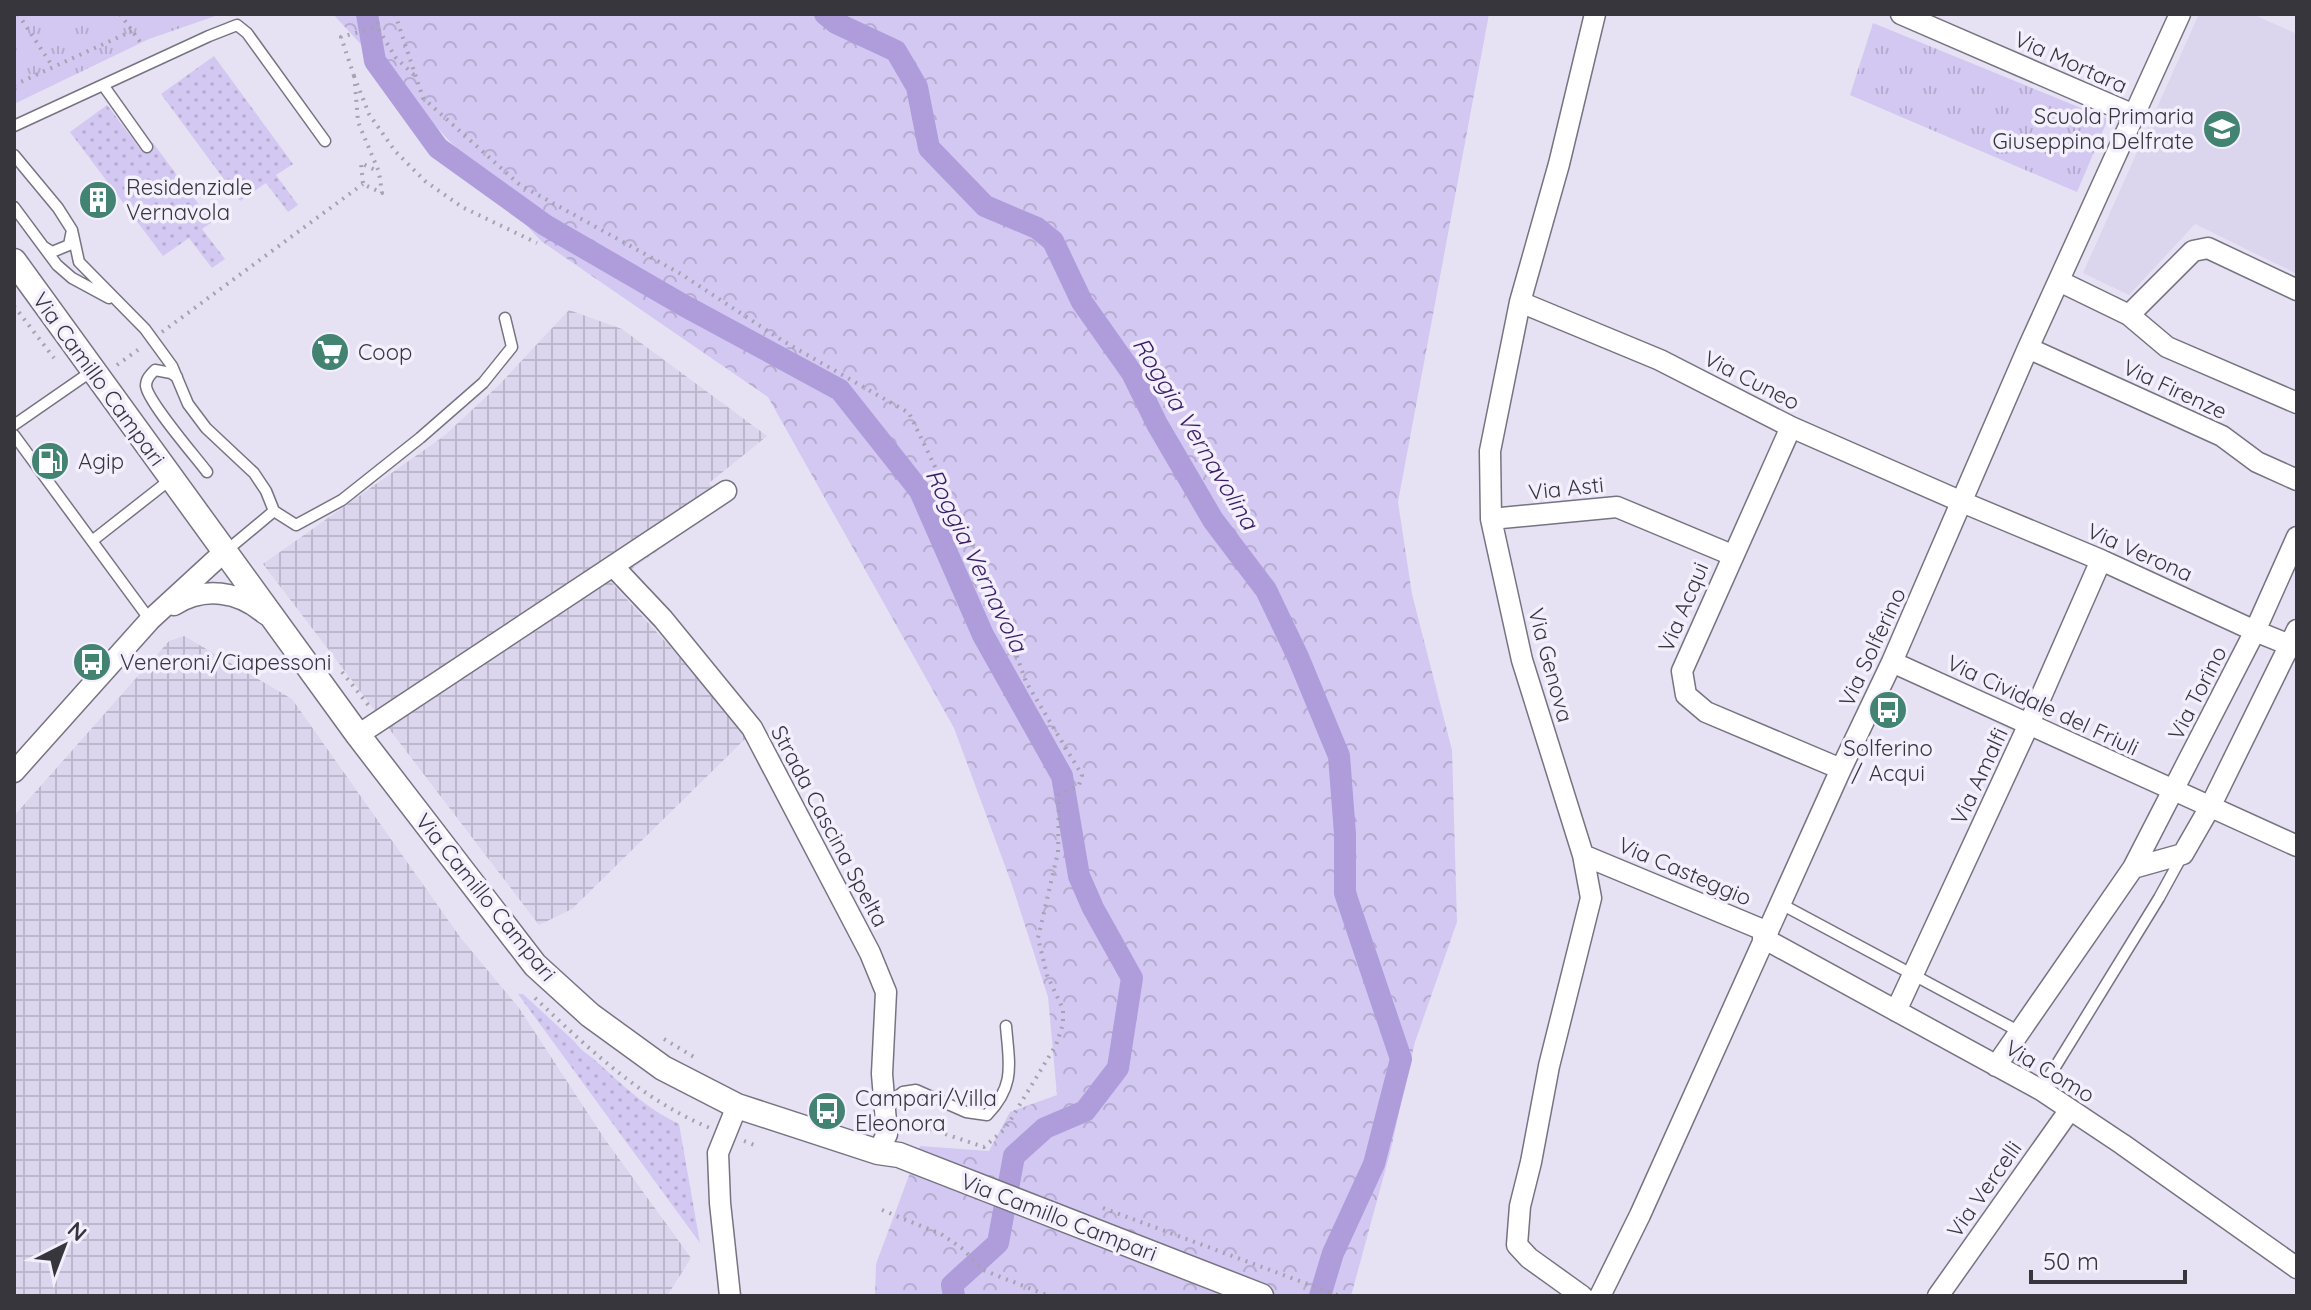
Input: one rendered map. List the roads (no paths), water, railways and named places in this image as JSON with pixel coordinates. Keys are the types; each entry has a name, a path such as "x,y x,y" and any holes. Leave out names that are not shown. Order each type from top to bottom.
{"street":[{"name":"Via Genova","path":"1582,1296 1529,1258 1517,1245 1520,1206 1549,1066 1591,898 1583,855 1522,660 1491,519 1490,451 1520,302 1559,164 1595,14"},
{"name":"Via Mortara","path":"1904,14 2134,115"},
{"name":"Via Solferino","path":"1600,1296 1640,1215 1892,662 2028,348 2180,14"},
{"path":"2129,315 2193,251 2208,248 2297,290"},
{"name":"Via Camillo Campari","path":"14,261 88,378 171,479 358,735 535,965 590,1015 663,1068 737,1106 883,1143 899,1155 1261,1296"},
{"name":"Via Firenze","path":"2059,281 2129,315 2167,347 2297,403"},
{"name":"Via Cuneo","path":"1520,302 1660,360 1791,427 1962,502"},
{"name":"Via Firenze","path":"2028,348 2222,436 2257,462 2297,480"},
{"name":"Via Acqui","path":"1791,427 1682,671 1686,695 1706,712 1841,769"},
{"path":"358,735 726,491"},
{"name":"Via Verona","path":"1962,502 2101,560 2255,631 2295,641"},
{"name":"Via Asti","path":"1491,519 1617,507 1732,555"},
{"name":"Via Torino","path":"1996,1066 2133,868 2255,631 2297,537"},
{"path":"14,772 150,620 224,552"},
{"name":"Via Amalfi","path":"1896,1011 2101,560"},
{"name":"Strada Cascina Spelta","path":"613,566 663,619 752,728 870,953 886,992 883,1143"},
{"path":"150,620 179,601 203,593 237,596 255,605 276,624"},
{"path":"2133,868 2183,854 2295,641"},
{"name":"Via Cividale del Friuli","path":"1892,662 2297,846"},
{"name":"Via Casteggio","path":"1583,855 1766,935"},
{"name":"Via Como","path":"1766,935 2041,1090 2297,1268"},
{"path":"730,1296 718,1153 737,1106"},
{"name":"Via Vercelli","path":"1938,1296 2069,1111"}],"lane":[{"path":"14,126 237,25 247,33 325,141"},
{"path":"103,85 147,147"},
{"path":"14,155 72,230 79,262 153,339 172,366 188,404 206,428 254,473 274,511 296,525 342,500 483,383 512,347 505,318"},
{"path":"14,207 57,265 72,278 120,302"},
{"path":"40,244 52,252 63,249 69,245 72,230"},
{"path":"177,377 155,370 148,377 146,387 207,472"},
{"path":"14,425 88,378"},
{"path":"14,435 150,620"},
{"path":"92,541 171,479"},
{"path":"224,552 274,511"},
{"path":"2041,1090 2183,854"},
{"path":"1781,904 2020,1032"},
{"path":"885,1106 903,1092 916,1090 966,1112 987,1115 1007,1087 1006,1026"}],"waterway":[{"name":"Roggia Vernavola","path":"367,14 375,61 438,148 545,225 683,305 840,390 920,491 983,635 1062,776 1079,876 1132,978 1118,1068 1085,1111 1045,1128 1014,1156 998,1243 952,1285 954,1296"},
{"name":"Roggia Vernavolina","path":"825,14 836,23 896,51 917,87 929,148 985,206 1037,228 1053,241 1082,302 1132,373 1157,424 1213,520 1266,590 1339,756 1345,834 1345,893 1401,1059 1374,1164 1333,1253 1320,1296"}],"place":[{"name":"Scuola Primaria Giuseppina Delfrate","path":"2222,129"},
{"name":"Residenziale Vernavola","path":"98,200"},
{"name":"Coop","path":"330,352"},
{"name":"Agip","path":"50,461"},
{"name":"Veneroni/Ciapessoni","path":"92,662"},
{"name":"Solferino / Acqui","path":"1888,710"},
{"name":"Campari/Villa Eleonora","path":"827,1111"}]}
